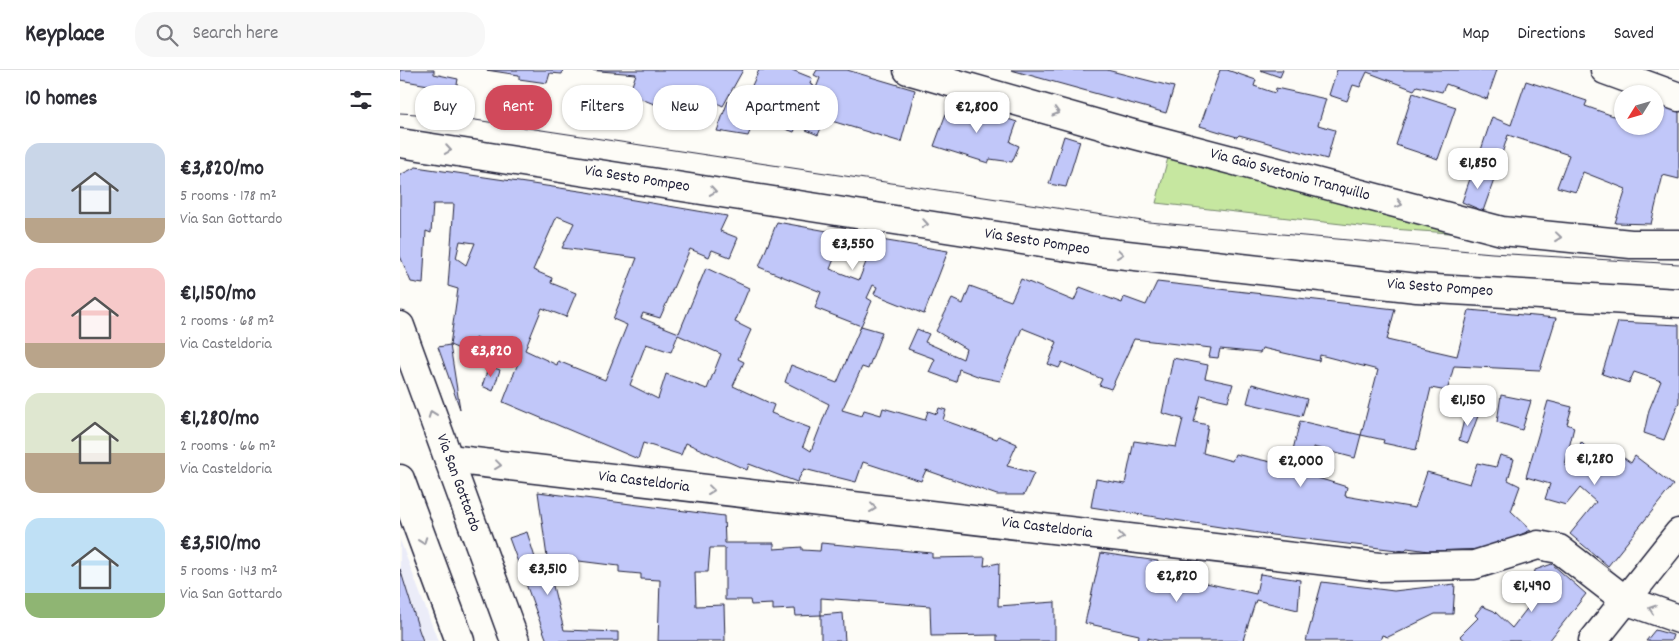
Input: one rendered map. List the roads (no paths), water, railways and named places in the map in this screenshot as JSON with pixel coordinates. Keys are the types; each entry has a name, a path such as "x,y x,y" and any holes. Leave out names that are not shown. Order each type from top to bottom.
{"street":[{"name":"Via Gaio Svetonio Tranquillo","path":"908,70 1136,135 1502,231 1631,244 1679,244"},
{"path":"1605,70 1679,97"},
{"name":"Via Sesto Pompeo","path":"400,143 1100,252 1417,288 1679,303"},
{"name":"Via San Gottardo","path":"400,326 515,641"},
{"name":"Via Casteldoria","path":"449,460 1378,567 1474,565 1538,545 1559,549 1625,600 1679,619"},
{"path":"400,479 460,641"},
{"path":"1593,641 1679,533"}],"tram line":[{"path":"400,113 449,116 1149,222 1492,253 1679,264"}]}
